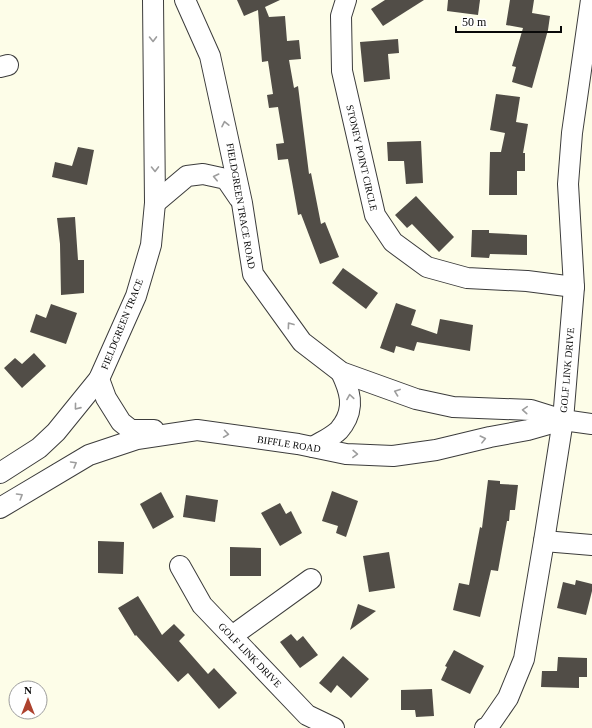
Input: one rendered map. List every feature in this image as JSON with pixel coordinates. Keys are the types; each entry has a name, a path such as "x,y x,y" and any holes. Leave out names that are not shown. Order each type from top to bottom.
{"street":[{"name":"FIELDGREEN TRACE","path":"5,470 39,448 56,432 99,379 136,296 151,245 155,203 153,0"},
{"name":"FIELDGREEN TRACE ROAD","path":"185,0 210,56 242,203 253,274 302,342 341,372 416,399 454,407 531,410 563,420"},
{"name":"STONEY POINT CIRCLE","path":"346,0 341,16 342,71 375,215 393,242 427,267 467,278 527,281 574,287"},
{"name":"GOLF LINK DRIVE","path":"485,728 488,727 508,698 524,659 563,420 574,287 568,184 572,133 591,0"},
{"path":"155,203 187,176 203,174 226,179 242,203"},
{"path":"313,447 339,431 348,418 351,404 348,387 341,372"},
{"path":"99,379 106,398 121,422 131,430 197,430"},
{"name":"BIFFLE ROAD","path":"0,508 89,456 137,440 197,430 298,444 346,454 393,456 436,450 490,437 528,430 563,420 592,424"},
{"path":"544,541 592,545"},
{"name":"GOLF LINK DRIVE","path":"180,566 202,605 306,715 334,728"},
{"path":"232,636 311,579"}],"building":[{"path":"237,0 280,0 265,7 269,17 285,16 287,41 299,40 301,59 289,60 294,88 298,86 309,174 311,173 321,224 325,222 339,257 320,264 301,214 298,215 288,159 278,160 276,144 284,143 278,107 269,108 267,95 273,94 268,61 262,62 258,10 244,16"},
{"path":"385,0 424,0 383,26 371,9"},
{"path":"448,0 480,0 478,15 447,11"},
{"path":"510,0 534,0 532,13 550,16 548,30 532,88 512,82 516,67 512,66 523,28 506,25"},
{"path":"398,39 399,53 388,54 390,79 364,82 360,42"},
{"path":"496,94 520,97 516,122 528,124 523,153 525,153 525,171 517,171 517,195 489,195 490,152 501,152 505,133 490,130"},
{"path":"421,141 423,183 406,184 404,161 388,161 387,142"},
{"path":"78,147 94,150 87,185 52,177 55,162 72,166"},
{"path":"416,196 454,237 439,252 412,224 407,228 395,215"},
{"path":"75,217 78,260 84,260 84,293 61,295 60,244 57,218"},
{"path":"472,230 489,230 489,233 527,235 527,255 490,254 489,258 471,257"},
{"path":"343,268 378,293 366,309 332,283"},
{"path":"396,303 416,310 411,325 437,334 440,319 473,325 470,351 417,342 414,351 396,346 394,353 380,348"},
{"path":"51,304 77,313 66,344 30,332 36,314 46,318"},
{"path":"34,353 46,366 22,388 4,368 15,358 22,364"},
{"path":"488,480 500,481 500,484 518,485 515,510 510,510 498,571 491,570 480,617 453,610 459,583 469,585 480,527 482,528"},
{"path":"332,491 358,501 346,537 336,533 338,526 322,521"},
{"path":"161,492 174,517 153,529 140,504"},
{"path":"186,495 218,500 215,522 183,517"},
{"path":"280,503 286,514 291,511 302,533 280,546 261,513"},
{"path":"98,541 124,542 123,574 98,573"},
{"path":"230,547 261,548 261,576 230,576"},
{"path":"389,552 395,588 369,592 363,556"},
{"path":"576,580 592,584 592,591 586,615 557,608 563,582 575,585"},
{"path":"138,596 162,635 174,624 185,635 179,641 208,674 214,668 237,693 219,709 188,673 178,682 136,635 135,636 118,608"},
{"path":"358,604 376,611 350,630"},
{"path":"291,634 297,641 303,636 318,655 300,668 280,642"},
{"path":"454,650 484,666 470,694 441,680 447,667 445,666"},
{"path":"343,656 369,679 351,698 337,685 331,693 319,683"},
{"path":"558,657 587,658 587,677 579,677 579,688 541,687 542,671 557,671"},
{"path":"432,689 434,716 416,717 415,710 401,710 401,690"}]}
